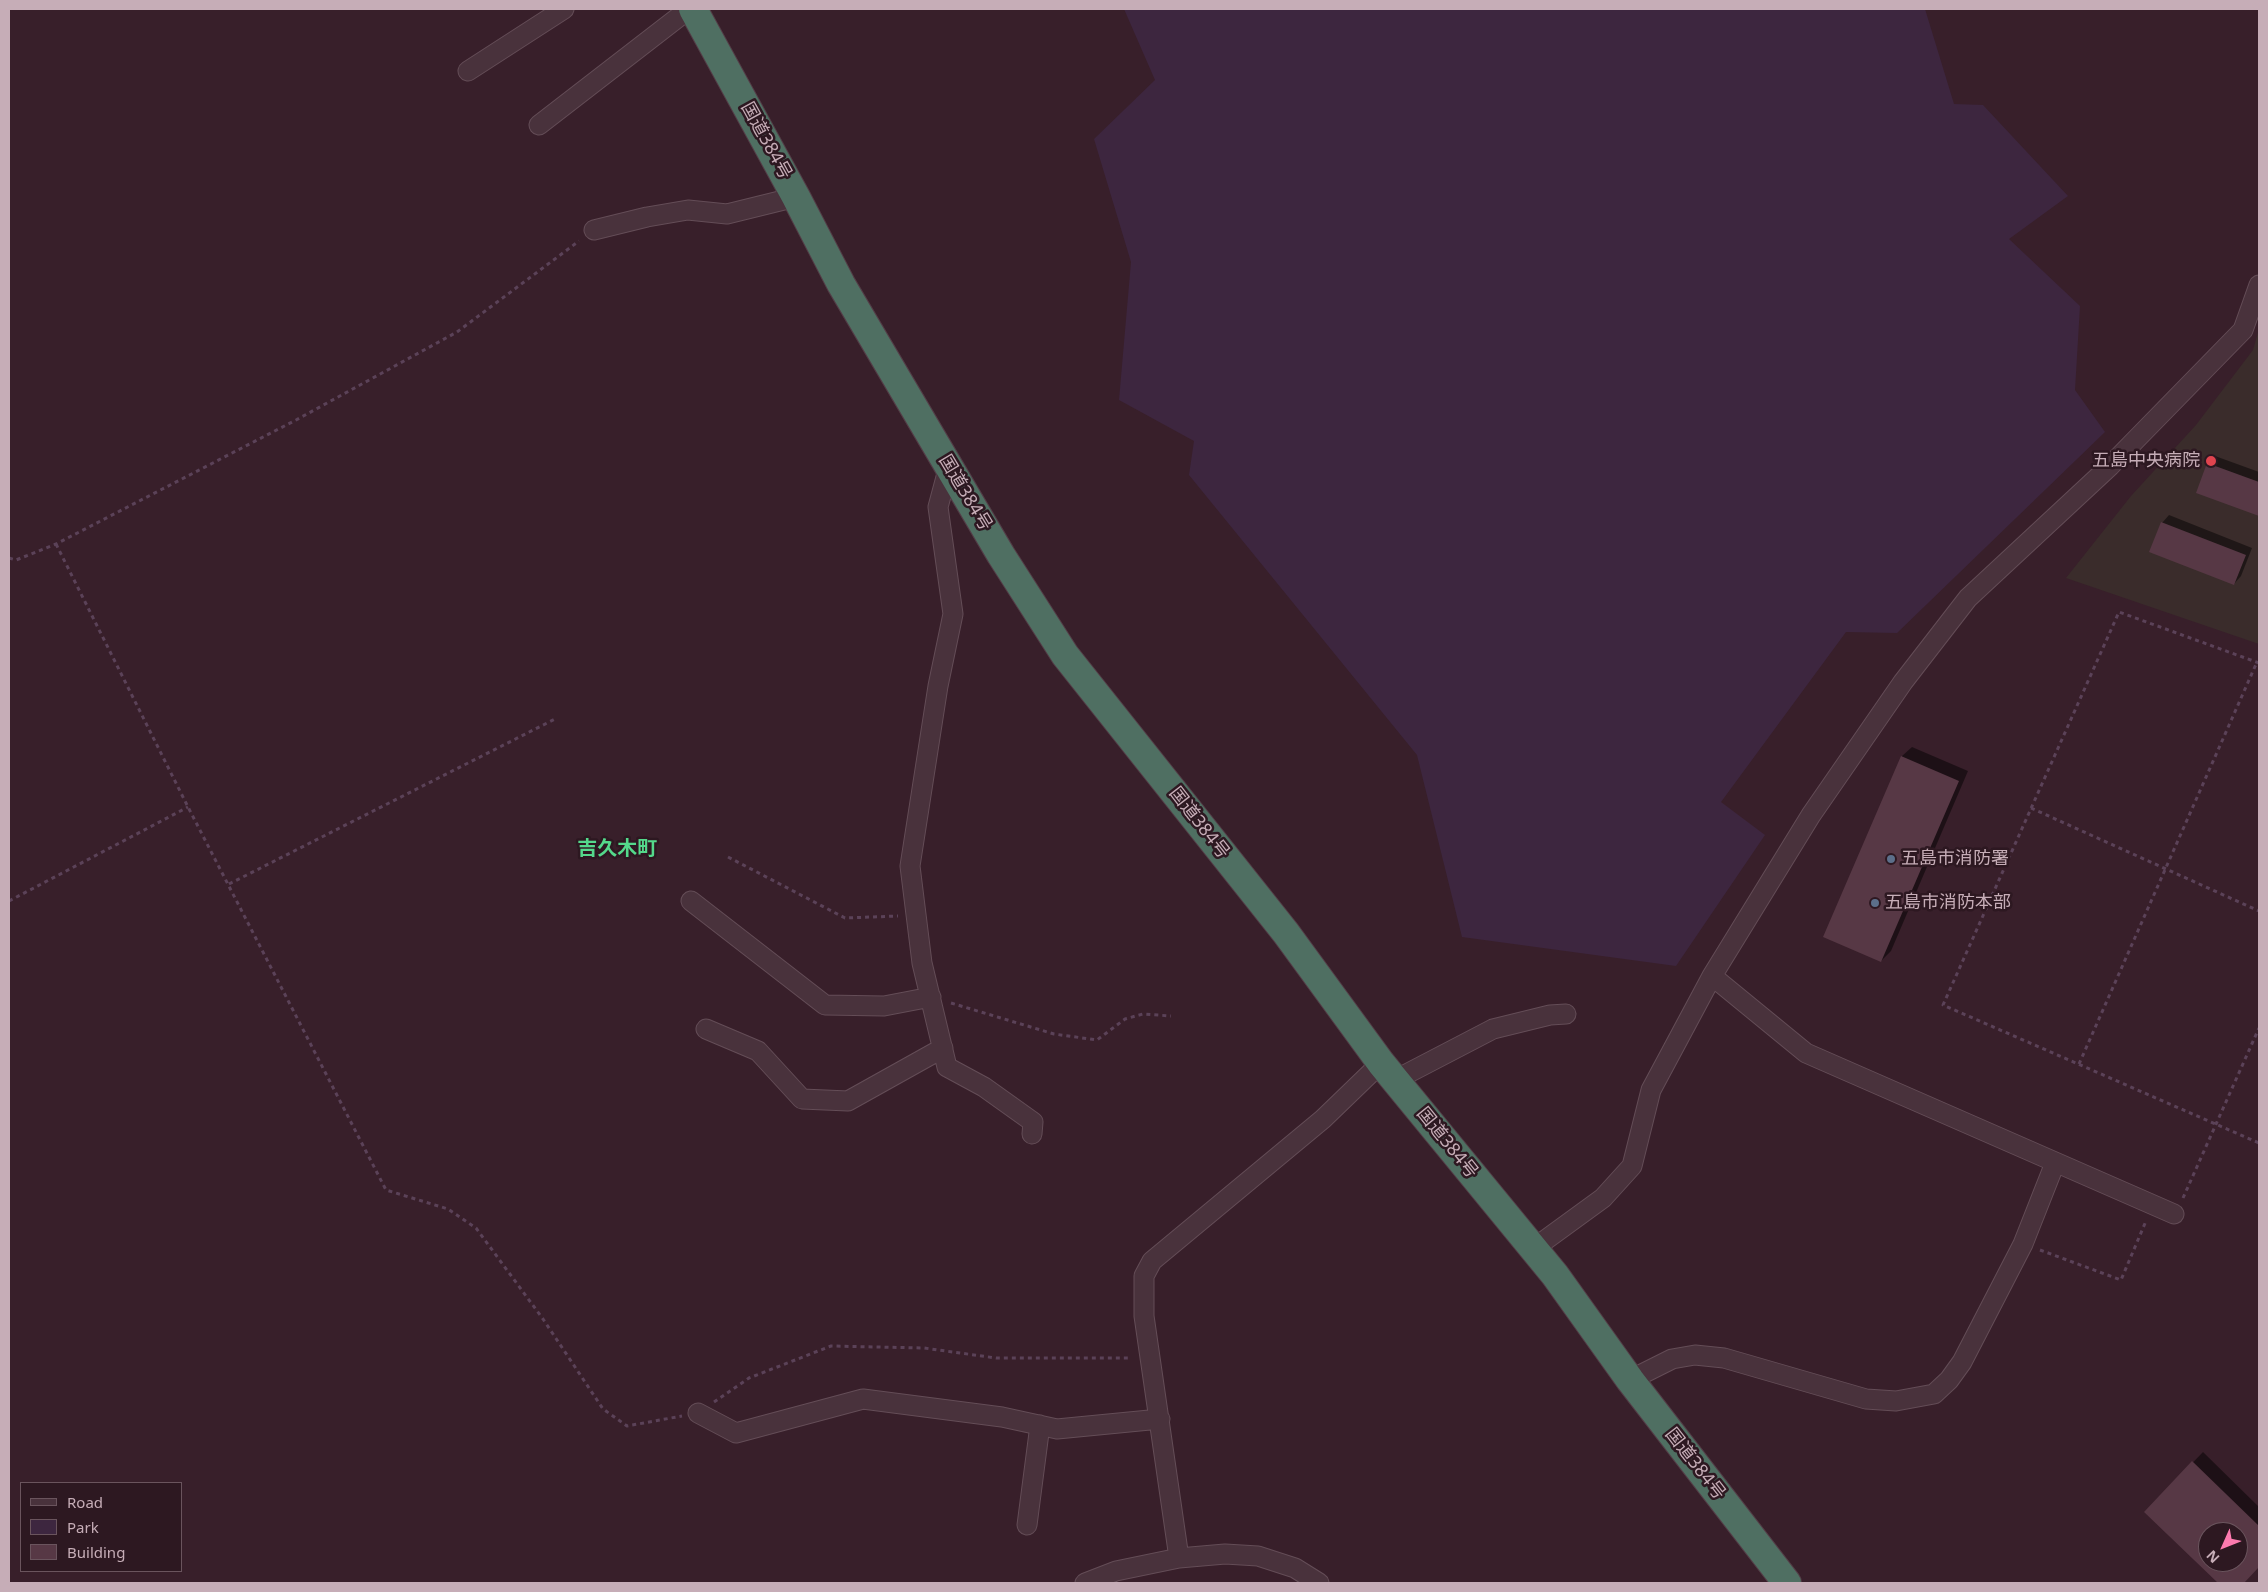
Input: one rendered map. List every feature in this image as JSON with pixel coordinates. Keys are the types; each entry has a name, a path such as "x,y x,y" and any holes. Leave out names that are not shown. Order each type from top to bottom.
{"highway":[{"name":"国道384号","path":"691,9 796,197 841,284 1064,655 1286,933 1388,1071 1555,1275 1630,1380 1787,1583"}],"street":[{"path":"468,71 564,9"},
{"path":"539,125 691,9"},
{"path":"594,230 647,217 688,210 727,214 796,197"},
{"path":"1533,1249 1603,1198 1632,1166 1651,1090 1712,976 1811,815 1903,682 1968,598 2110,466 2243,330 2259,285"},
{"path":"949,466 938,507 952,614 938,686 910,866 916,916 922,963 947,1067 984,1087 1033,1122 1032,1134"},
{"path":"691,901 825,1005 884,1006 931,997"},
{"path":"1712,976 1806,1053 2174,1214"},
{"path":"1179,1558 1144,1316 1144,1276 1152,1261 1323,1119 1388,1071 1493,1029 1550,1015 1566,1014"},
{"path":"706,1029 758,1050 802,1099 848,1101 943,1048"},
{"path":"1630,1380 1672,1359 1695,1355 1724,1358 1866,1399 1896,1401 1934,1394 1949,1380 1962,1362 2023,1244 2055,1162"},
{"path":"698,1413 736,1433 863,1399 1002,1417 1057,1430 1160,1419"},
{"path":"1027,1525 1040,1425"},
{"path":"1085,1583 1116,1571 1179,1558 1225,1554 1258,1556 1294,1568 1319,1583"}],"path":[{"path":"9,558 16,560 56,544 296,420 457,332 594,230"},
{"path":"56,544 188,807 386,1190 448,1209 476,1228 543,1320 603,1409 627,1426 698,1413 749,1378 831,1346 924,1348 996,1358 1151,1360"},
{"path":"2079,1064 2258,663 2119,612 1943,1005 2259,1143"},
{"path":"229,884 555,719"},
{"path":"9,902 188,807"},
{"path":"2031,808 2259,911"},
{"path":"728,857 845,918 916,916"},
{"path":"931,997 1054,1034 1097,1040 1125,1019 1143,1014 1171,1016"},
{"path":"2174,1214 2259,1028"},
{"path":"2023,1244 2121,1280 2153,1205"}],"shaded area":[{"name":"五島中央病院","path":"2259,329 2259,644 2066,578 2131,496 2196,425 2253,350"}],"green space":[{"path":"1124,9 1925,9 1954,104 1983,105 2068,196 2009,239 2080,306 2075,390 2105,432 1897,633 1846,632 1721,802 1765,835 1676,966 1462,937 1417,755 1189,475 1194,441 1119,400 1131,262 1094,139 1155,80"}],"building":[{"path":"2207,463 2259,482 2259,516 2196,493"},
{"path":"2161,522 2246,555 2234,585 2149,552"},
{"name":"五島市消防署","path":"1901,756 1959,781 1881,962 1823,937"},
{"path":"2192,1461 2259,1526 2259,1567 2244,1583 2218,1583 2207,1572 2248,1572 2248,1522 2198,1522 2198,1564 2144,1512"}],"place":[{"name":"五島中央病院","path":"2211,461"},
{"name":"五島市消防署","path":"1891,859"},
{"name":"五島市消防本部","path":"1875,903"}],"district":[{"name":"吉久木町","path":"617,849"}]}
